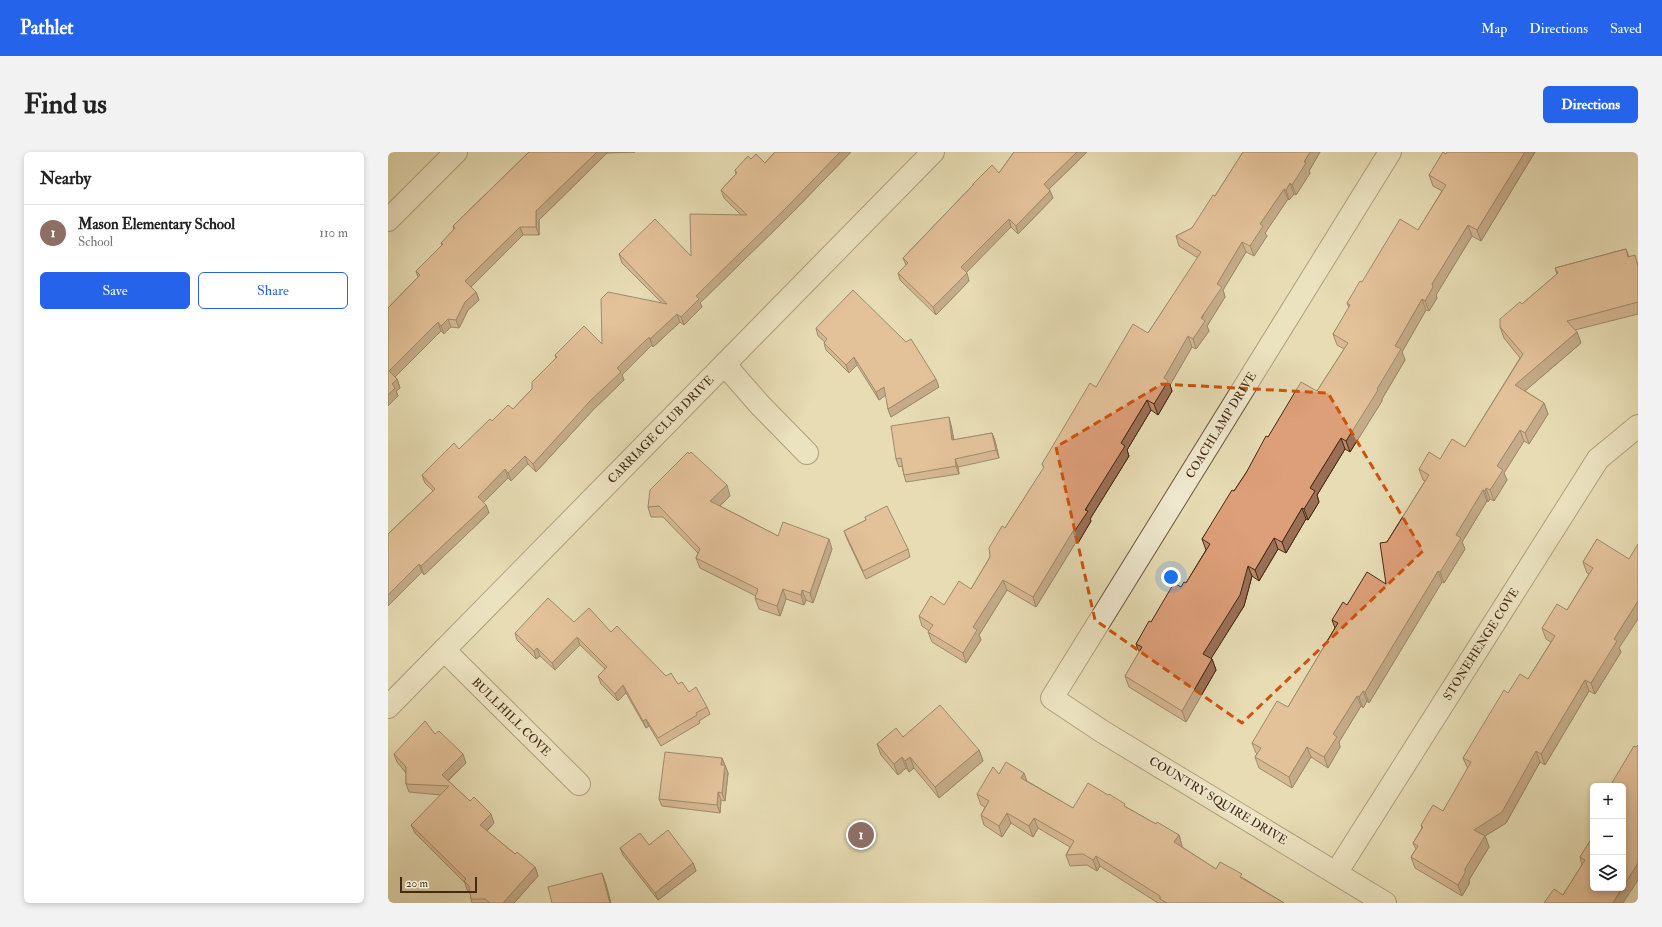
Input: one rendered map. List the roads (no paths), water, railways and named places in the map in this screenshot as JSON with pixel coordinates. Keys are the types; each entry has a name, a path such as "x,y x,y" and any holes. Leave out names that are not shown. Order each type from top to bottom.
{"street":[{"path":"388,220 456,152"},
{"name":"CARRIAGE CLUB DRIVE","path":"388,707 933,152"},
{"name":"COACHLAMP DRIVE","path":"1052,698 1390,152"},
{"path":"725,365 760,405 807,453"},
{"name":"STONEHENGE COVE","path":"1336,873 1598,460 1638,426"},
{"name":"BULLHILL COVE","path":"444,650 579,784"},
{"name":"COUNTRY SQUIRE DRIVE","path":"1052,698 1103,732 1385,903"}],"place":[{"name":"Mason Elementary School","path":"861,835"}]}
